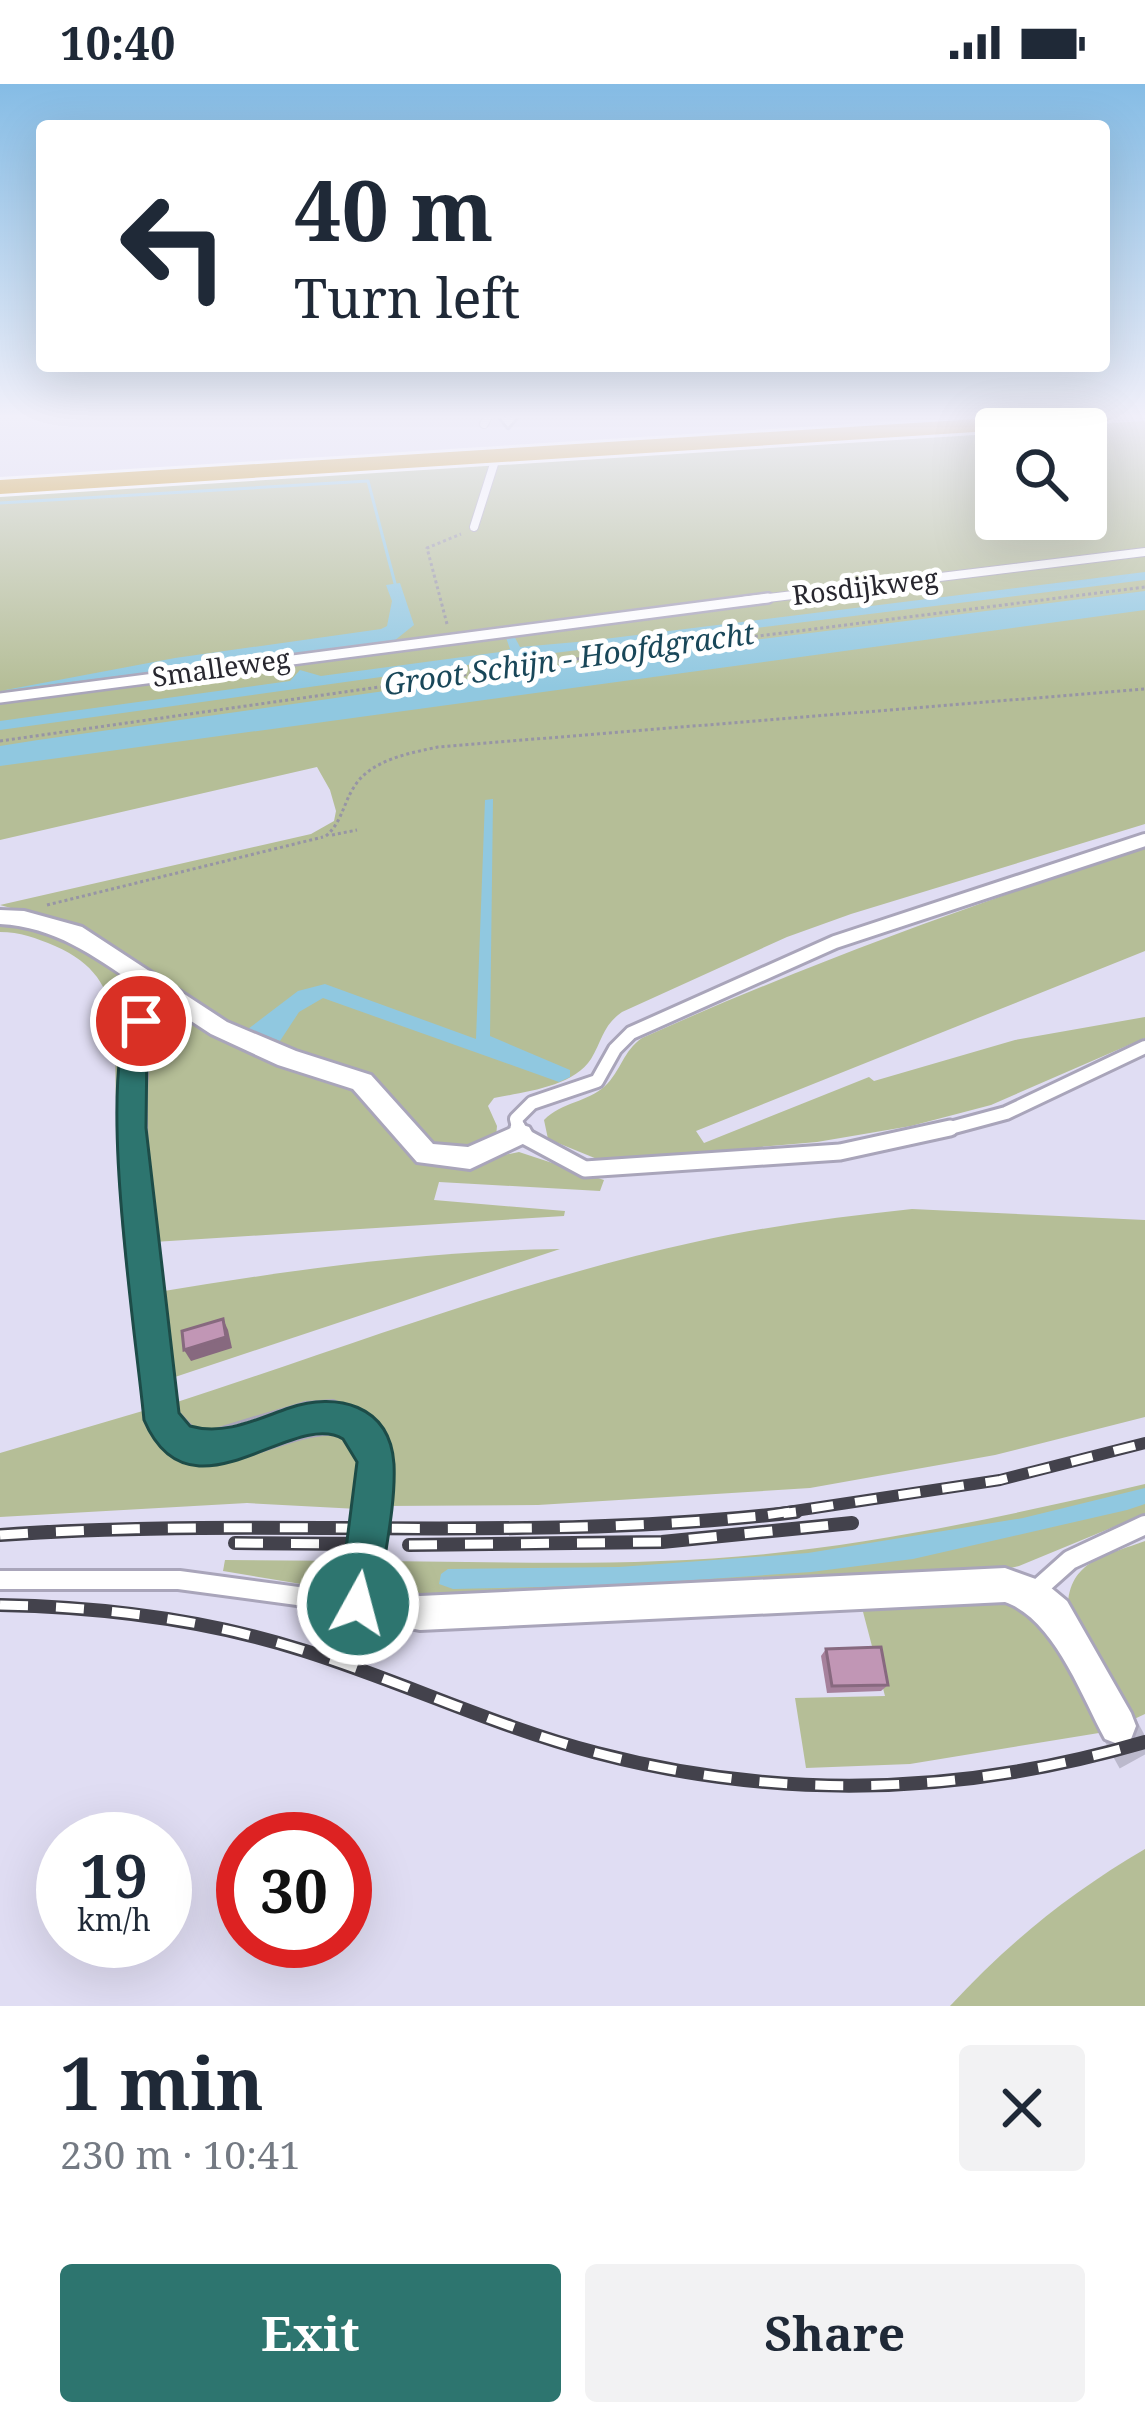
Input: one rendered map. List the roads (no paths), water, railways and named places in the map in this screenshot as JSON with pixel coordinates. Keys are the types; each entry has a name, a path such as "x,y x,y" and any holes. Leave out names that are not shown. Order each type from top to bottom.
{"street":[{"path":"0,917 25,918 74,932 148,985 252,1045 362,1082 426,1154 440,1159 470,1158 520,1134"},
{"path":"148,985 134,1043 131,1128 162,1420 179,1440 207,1449 320,1415 340,1417 356,1426 370,1442 376,1462 358,1604 420,1613 1004,1585 1032,1594 1055,1613 1118,1726"}],"lane":[{"path":"474,527 480,508"},
{"name":"Rosdijkweg","path":"443,637 1145,552"},
{"name":"Smalleweg","path":"0,698 443,637"},
{"path":"1145,840 835,942 631,1033 615,1049 597,1081 521,1110 516,1118 520,1134 585,1168 840,1152 896,1143 1006,1113 1145,1047"},
{"path":"1032,1594 1054,1568 1070,1558 1145,1525"},
{"path":"0,1580 164,1577 278,1588 358,1604"}],"water":[{"path":"1145,572 1145,580 554,653 0,730 0,721 290,681 300,670 321,676 500,652 510,649 505,635 513,634 520,647 588,641"},
{"path":"400,583 414,625 394,641 0,691 175,658 381,629 387,626 392,601 386,585"},
{"path":"1145,591 1145,610 0,766 0,746 38,740 674,650"},
{"path":"493,799 490,1036 570,1070 570,1077 559,1082 323,998 299,1012 280,1041 248,1029 298,991 325,984 476,1039 485,800"},
{"path":"1145,1488 1145,1504 1127,1510 913,1559 811,1572 621,1585 453,1589 439,1584 448,1569 619,1567 808,1553 1023,1518"}],"waterway":[{"path":"375,508 397,591"}],"tunnel":[{"path":"1118,1726 1145,1775"}],"railway":[{"path":"776,1514 1000,1480 1145,1443"},
{"path":"776,1514 796,1512"},
{"path":"0,1535 199,1528 597,1526 776,1514"},
{"path":"768,1515 776,1514"},
{"path":"409,1545 662,1542 852,1523"},
{"path":"235,1543 367,1544"},
{"path":"0,1605 116,1612 230,1631 342,1663 597,1753 735,1779 804,1785 941,1781 1009,1773 1145,1742"}],"water label":[{"name":"Groot Schijn - Hoofdgracht","path":"569,658"}]}
